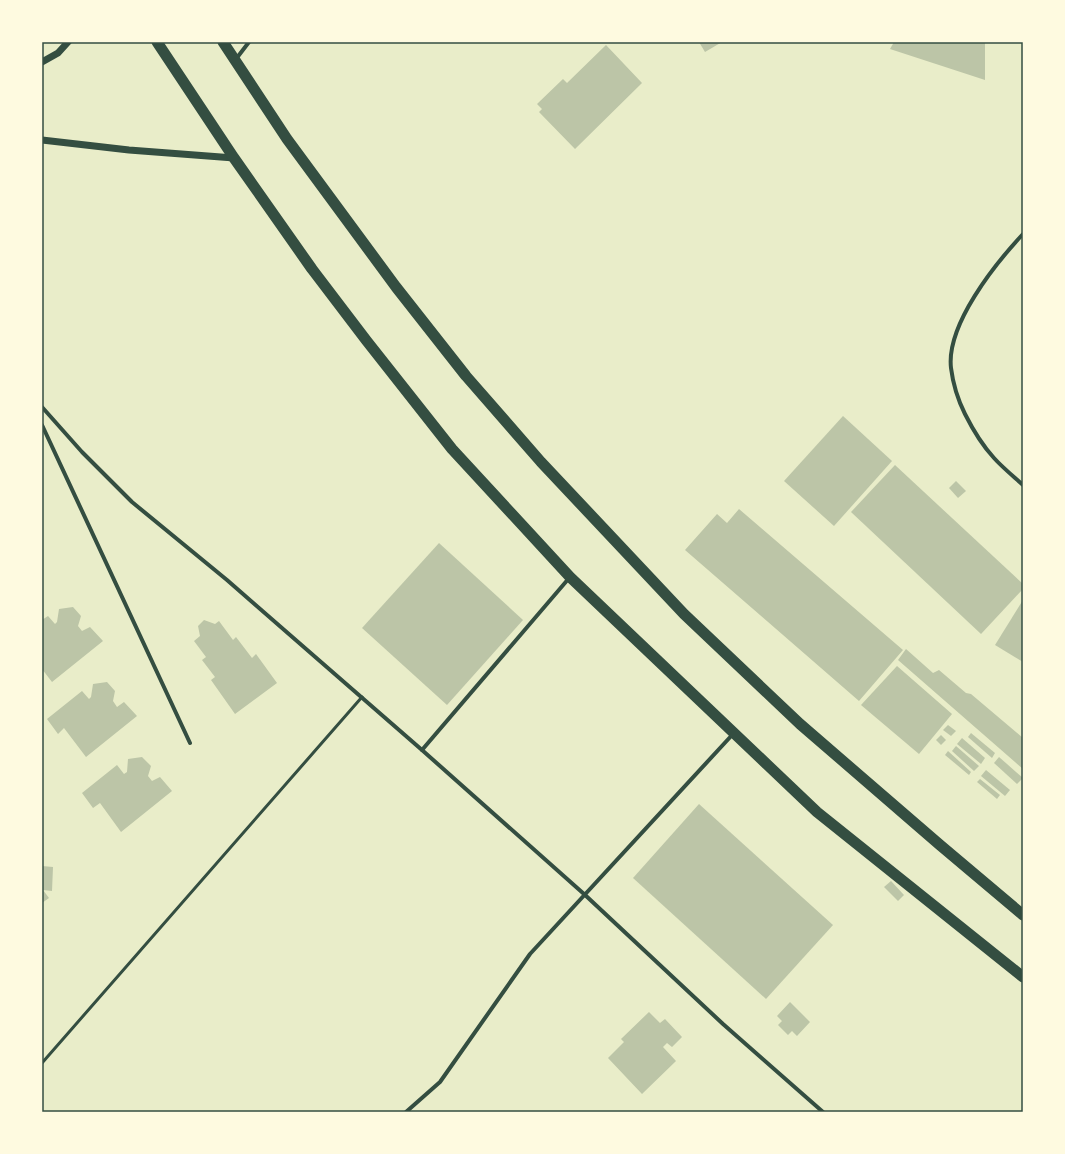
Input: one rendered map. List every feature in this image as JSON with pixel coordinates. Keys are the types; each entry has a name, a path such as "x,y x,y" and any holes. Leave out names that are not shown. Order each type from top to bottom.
{"highway":[{"path":"158,42 234,158 312,269 366,340 447,443 570,576 817,812 1023,977"},
{"path":"223,42 287,139 396,287 466,376 541,462 684,614 800,724 940,846 1023,915"}],"street":[{"path":"42,62 58,53 68,42"},
{"path":"235,61 249,42"},
{"path":"42,140 128,150 234,158"},
{"path":"1023,234 982,286 961,320 952,349 951,367 957,398 975,434 994,458 1023,485"},
{"path":"42,407 82,452 132,502 227,580 362,697 584,894 723,1024 823,1112"},
{"path":"42,425 190,742"},
{"path":"422,750 570,576"},
{"path":"406,1112 440,1082 530,954 733,733"}],"lane":[{"path":"42,1063 362,697"}],"building":[{"path":"699,42 722,42 705,52"},
{"path":"894,42 985,42 985,80 890,49"},
{"path":"606,45 642,83 575,149 539,112 542,109 537,104 563,79 567,83"},
{"path":"843,416 892,461 834,526 784,481"},
{"path":"895,465 1023,584 1023,589 981,634 851,512"},
{"path":"956,481 966,491 958,498 949,488"},
{"path":"739,509 903,650 859,701 685,550 717,514 727,523"},
{"path":"439,543 523,620 447,705 362,628"},
{"path":"1023,600 1023,662 995,645"},
{"path":"73,607 81,616 78,626 82,631 90,627 103,641 52,682 42,669 42,620 48,616 55,624 57,622 59,609"},
{"path":"204,620 215,624 219,621 233,640 236,637 252,658 256,654 277,683 235,714 211,680 215,677 202,660 206,657 194,641 200,636 198,626"},
{"path":"906,649 933,673 939,670 966,693 971,694 1023,738 1023,769 898,660"},
{"path":"897,666 952,714 919,754 861,705"},
{"path":"107,682 115,691 113,701 117,707 124,702 137,716 86,757 64,728 58,734 47,719 82,691 89,699 91,697 93,684"},
{"path":"948,725 956,731 951,736 943,730"},
{"path":"971,733 995,753 992,758 968,737"},
{"path":"941,735 946,740 941,745 936,740"},
{"path":"962,738 985,758 981,764 957,744"},
{"path":"956,746 979,766 974,771 952,751"},
{"path":"948,751 971,772 969,775 945,755"},
{"path":"142,757 151,766 148,776 152,781 160,777 172,791 121,832 100,803 93,808 82,793 117,765 124,774 127,772 128,759"},
{"path":"999,757 1023,778 1017,784 994,763"},
{"path":"986,770 1010,790 1005,796 981,776"},
{"path":"980,779 1000,795 997,799 977,782"},
{"path":"699,804 833,925 766,999 633,878"},
{"path":"42,866 53,867 52,891 43,890 49,898 42,903"},
{"path":"891,881 904,895 898,901 884,887"},
{"path":"790,1002 810,1022 797,1036 792,1031 788,1035 778,1025 782,1021 777,1016"},
{"path":"649,1012 660,1023 665,1019 682,1037 672,1047 667,1043 663,1047 676,1061 642,1094 608,1058 624,1042 621,1039"}]}
